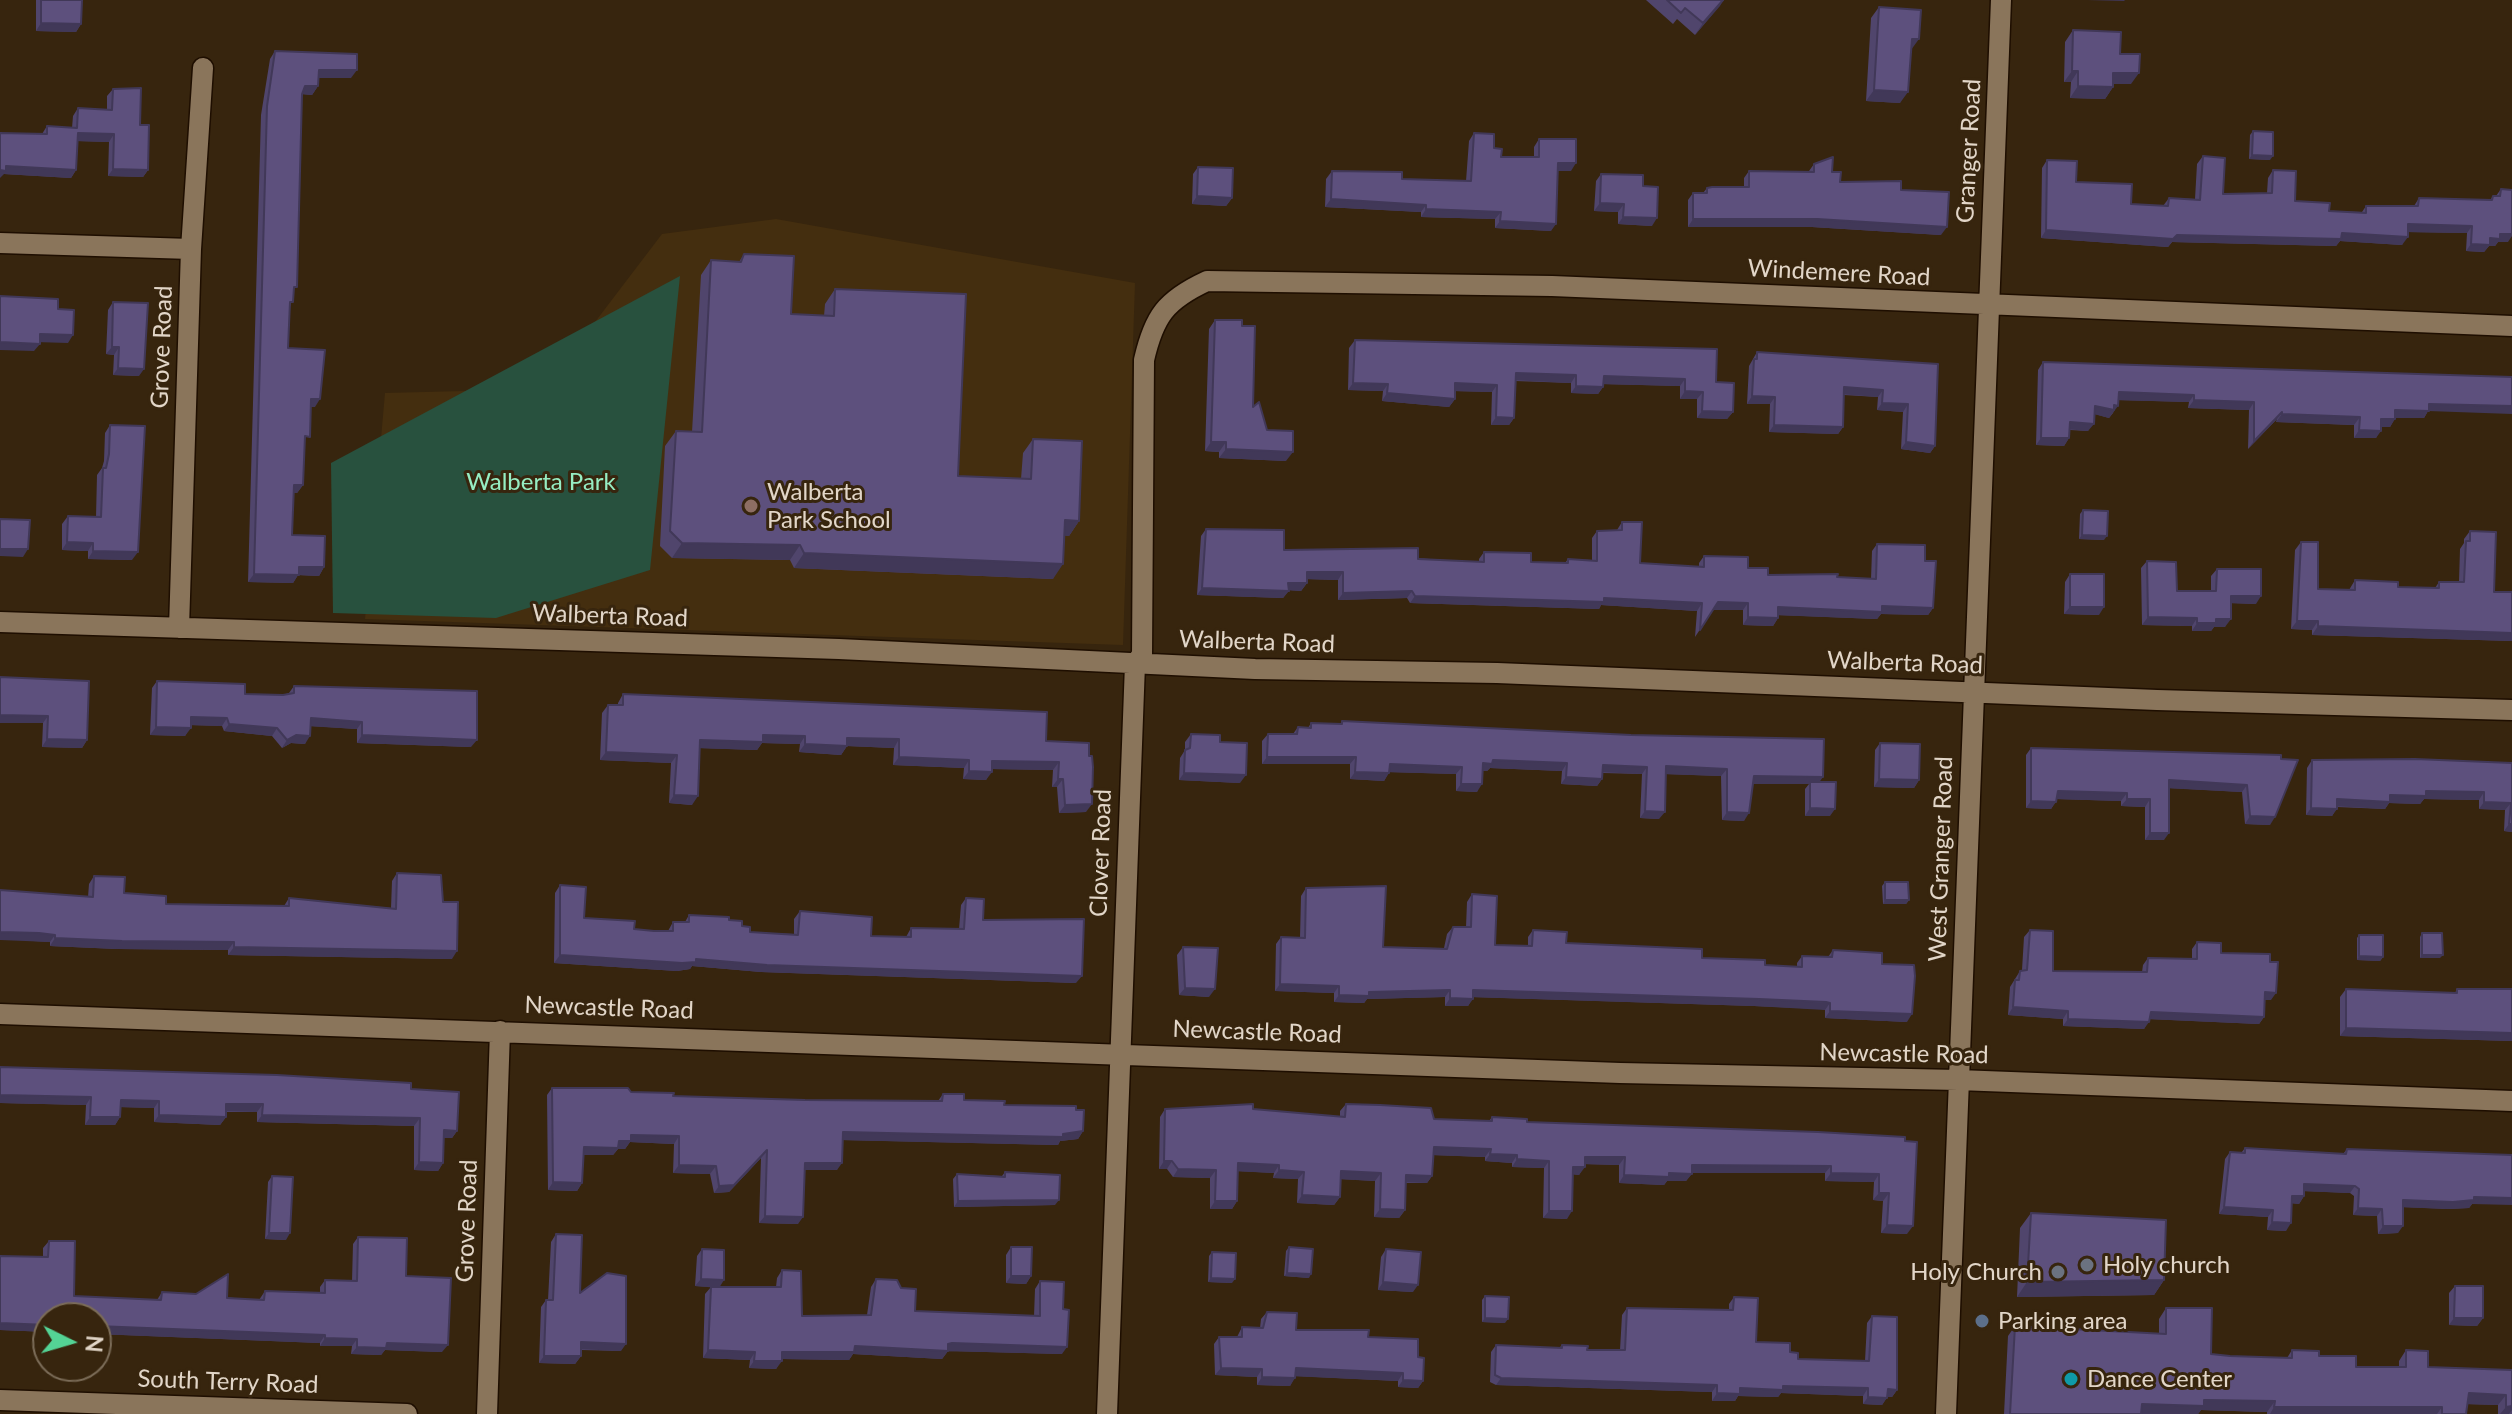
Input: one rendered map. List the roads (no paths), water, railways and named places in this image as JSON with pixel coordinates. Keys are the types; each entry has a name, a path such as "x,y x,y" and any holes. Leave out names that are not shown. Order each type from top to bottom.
{"street":[{"name":"Granger Road","path":"1987,305 2001,0"},
{"name":"Grove Road","path":"179,628 191,249 203,68"},
{"path":"0,243 191,249"},
{"name":"Windemere Road","path":"1169,303 1179,294 1207,281 1552,286 2512,326"},
{"name":"Clover Road","path":"1107,1414 1118,1052 1135,664 1142,655 1144,360 1150,330 1169,303"},
{"name":"West Granger Road","path":"1946,1414 1987,305"},
{"name":"Walberta Road","path":"0,622 2512,710"},
{"name":"Newcastle Road","path":"0,1014 1118,1052 1620,1073 1958,1080 2512,1101"},
{"name":"Grove Road","path":"487,1414 500,1031"},
{"name":"South Terry Road","path":"0,1400 407,1414"}],"place":[{"name":"Walberta Park School","path":"751,506"},
{"name":"Holy church","path":"2087,1265"},
{"name":"Holy Church","path":"2058,1272"},
{"name":"Parking area","path":"1982,1321"},
{"name":"Dance Center","path":"2071,1379"}],"park label":[{"name":"Walberta Park","path":"541,482"}]}
